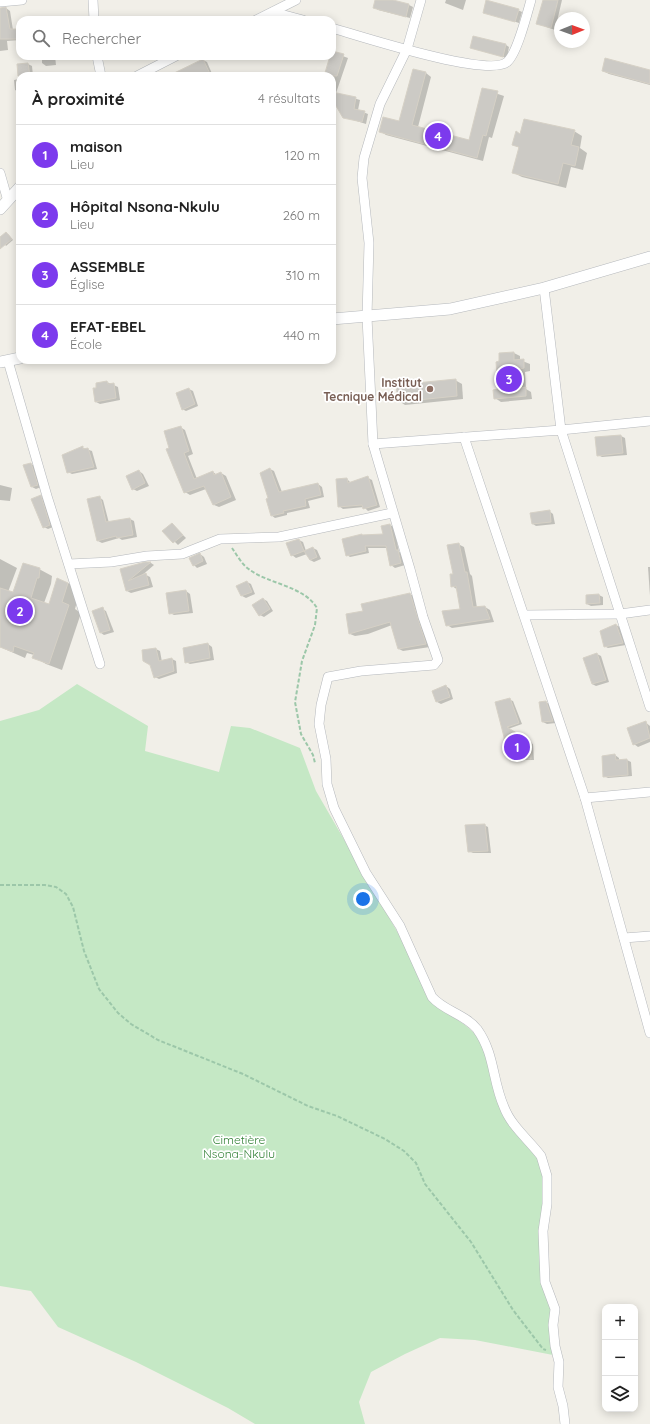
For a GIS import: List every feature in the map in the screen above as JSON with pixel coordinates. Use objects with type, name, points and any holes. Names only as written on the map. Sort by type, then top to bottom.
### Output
[{"type":"street","points":[[0,2],[22,0]]},
{"type":"street","points":[[93,0],[94,16]]},
{"type":"street","points":[[264,16],[296,0]]},
{"type":"street","points":[[421,0],[407,49],[380,104],[364,158],[362,178],[369,243],[367,317],[373,444],[423,617],[438,660],[434,665],[361,671],[328,677],[321,705],[319,724],[326,759],[327,784],[334,808],[366,873],[400,926],[432,997],[436,1002],[469,1022],[480,1035],[491,1056],[500,1098],[505,1109],[538,1153],[544,1164],[548,1190],[544,1218],[543,1248],[545,1256],[546,1285],[555,1309],[553,1325],[560,1374],[558,1387],[564,1406],[565,1424]]},
{"type":"street","points":[[336,29],[407,49],[474,65],[498,67],[506,63],[514,56],[531,0]]},
{"type":"street","points":[[273,12],[288,16]]},
{"type":"street","points":[[98,60],[100,72]]},
{"type":"street","points":[[146,72],[168,60]]},
{"type":"street","points":[[0,173],[8,201]]},
{"type":"street","points":[[0,209],[16,192]]},
{"type":"street","points":[[336,319],[450,309],[544,288],[650,258]]},
{"type":"street","points":[[544,288],[561,430],[650,707]]},
{"type":"street","points":[[16,359],[4,361],[100,664]]},
{"type":"street","points":[[373,444],[561,430],[650,421]]},
{"type":"street","points":[[464,437],[525,615],[585,798],[650,1033]]},
{"type":"street","points":[[69,564],[111,562],[147,556],[182,554],[220,539],[279,537],[392,513]]},
{"type":"street","points":[[525,615],[620,614],[650,610]]},
{"type":"street","points":[[585,798],[650,792]]},
{"type":"street","points":[[624,938],[650,936]]},
{"type":"path","points":[[220,539],[231,546],[248,569],[262,577],[306,596],[317,608],[315,624],[302,661],[295,702],[301,734],[313,754],[317,770]]},
{"type":"path","points":[[0,885],[45,885],[56,887],[66,894],[73,907],[84,951],[99,989],[118,1012],[131,1024],[158,1040],[243,1074],[308,1106],[337,1116],[385,1139],[404,1151],[416,1163],[425,1184],[471,1242],[513,1310],[543,1349],[556,1352]]},
{"type":"green space","name":"Cimetière Nsona-Nkulu","points":[[77,684],[148,726],[145,751],[219,772],[231,726],[250,728],[300,748],[316,791],[402,940],[429,1000],[465,1025],[481,1039],[494,1088],[541,1164],[543,1182],[541,1279],[551,1311],[553,1355],[475,1340],[440,1338],[371,1372],[359,1402],[365,1424],[255,1424],[228,1408],[136,1362],[58,1327],[31,1291],[0,1286],[0,721],[39,710]]},
{"type":"building","points":[[375,0],[393,0],[409,4],[406,17],[373,8]]},
{"type":"building","points":[[486,0],[519,9],[515,22],[483,13]]},
{"type":"building","points":[[543,0],[558,0],[551,28],[536,24]]},
{"type":"building","points":[[6,7],[10,29],[16,29],[16,39],[0,39],[0,8]]},
{"type":"building","points":[[473,36],[506,44],[503,57],[470,48]]},
{"type":"building","points":[[336,52],[344,54],[337,76],[336,72],[325,72],[329,60],[336,60]]},
{"type":"building","points":[[605,58],[650,70],[650,84],[602,71]]},
{"type":"building","points":[[203,60],[209,72],[176,72]]},
{"type":"building","points":[[28,63],[29,72],[18,72],[17,64]]},
{"type":"building","points":[[413,69],[426,72],[412,125],[469,140],[482,88],[498,91],[486,136],[483,135],[477,158],[379,132],[383,117],[399,121]]},
{"type":"building","points":[[336,93],[356,97],[354,109],[365,111],[362,122],[343,118],[336,106]]},
{"type":"building","points":[[524,119],[575,130],[571,145],[579,147],[575,166],[563,163],[558,184],[512,173],[519,147],[512,145],[516,131],[520,134]]},
{"type":"building","points":[[6,232],[12,239],[0,249],[0,237]]},
{"type":"building","points":[[514,352],[514,360],[524,359],[524,368],[520,369],[521,388],[526,387],[526,396],[494,399],[493,390],[498,389],[496,362],[499,361],[499,353]]},
{"type":"building","points":[[456,379],[457,396],[398,402],[396,385]]},
{"type":"building","points":[[107,381],[108,384],[114,383],[116,398],[95,402],[93,388],[96,388],[96,383]]},
{"type":"building","points":[[189,388],[195,404],[182,410],[176,393]]},
{"type":"building","points":[[181,426],[189,451],[184,453],[194,479],[213,471],[214,475],[221,472],[231,497],[213,505],[204,486],[184,493],[166,449],[169,448],[164,431]]},
{"type":"building","points":[[621,435],[623,453],[597,456],[595,437]]},
{"type":"building","points":[[83,446],[83,449],[88,448],[94,467],[67,473],[62,455]]},
{"type":"building","points":[[31,463],[38,485],[31,487],[23,465]]},
{"type":"building","points":[[270,468],[279,492],[318,483],[321,495],[305,499],[306,506],[283,511],[284,513],[271,516],[266,499],[268,498],[260,473]]},
{"type":"building","points":[[139,470],[145,483],[132,490],[126,476]]},
{"type":"building","points":[[368,476],[377,505],[363,509],[362,505],[338,507],[336,479],[347,478],[348,483]]},
{"type":"building","points":[[41,495],[50,525],[43,528],[31,499]]},
{"type":"building","points":[[100,496],[106,522],[130,518],[133,535],[117,538],[116,536],[97,541],[87,499]]},
{"type":"building","points":[[550,510],[551,522],[532,524],[530,513]]},
{"type":"building","points":[[172,523],[183,535],[173,543],[162,531]]},
{"type":"building","points":[[390,524],[396,550],[398,550],[401,563],[390,566],[386,546],[365,546],[366,551],[346,556],[342,539],[362,534],[383,534],[381,526]]},
{"type":"building","points":[[299,539],[304,551],[291,556],[286,543]]},
{"type":"building","points":[[459,543],[465,572],[467,572],[473,607],[485,606],[490,619],[446,626],[442,611],[460,609],[456,586],[451,587],[450,574],[453,574],[447,545]]},
{"type":"building","points":[[313,547],[317,557],[310,560],[304,551]]},
{"type":"building","points":[[200,553],[203,561],[193,566],[189,558]]},
{"type":"building","points":[[145,562],[151,562],[128,581],[146,573],[149,585],[126,591],[120,569]]},
{"type":"building","points":[[23,563],[40,568],[39,578],[37,578],[31,598],[49,604],[57,578],[68,583],[62,602],[69,605],[49,664],[32,658],[34,653],[14,646],[13,652],[0,647],[0,588],[13,592]]},
{"type":"building","points":[[247,581],[252,592],[241,596],[236,586]]},
{"type":"building","points":[[186,590],[189,611],[169,614],[166,593]]},
{"type":"building","points":[[410,593],[426,644],[398,649],[390,622],[349,634],[346,614],[363,611],[361,604]]},
{"type":"building","points":[[599,594],[600,603],[586,604],[586,595]]},
{"type":"building","points":[[263,598],[270,609],[259,616],[252,605]]},
{"type":"building","points":[[103,607],[110,630],[100,633],[92,611]]},
{"type":"building","points":[[616,624],[623,643],[604,647],[600,631]]},
{"type":"building","points":[[208,643],[210,658],[185,663],[183,648]]},
{"type":"building","points":[[156,648],[159,661],[172,658],[174,671],[154,678],[150,665],[143,661],[142,650]]},
{"type":"building","points":[[597,653],[606,680],[592,684],[583,658]]},
{"type":"building","points":[[446,685],[450,697],[436,702],[432,691]]},
{"type":"building","points":[[510,698],[519,723],[507,727],[531,742],[531,759],[516,759],[516,751],[504,752],[504,737],[495,702]]},
{"type":"building","points":[[546,701],[553,721],[542,722],[539,702]]},
{"type":"building","points":[[646,721],[650,738],[633,745],[627,728]]},
{"type":"building","points":[[615,754],[616,760],[627,759],[628,775],[603,777],[602,756]]},
{"type":"building","points":[[485,824],[488,851],[468,852],[465,825]]},
{"type":"place","name":"EFAT-EBEL","points":[[438,136]]},
{"type":"place","name":"ASSEMBLE","points":[[509,379]]},
{"type":"place","name":"Institut Tecnique Médical","points":[[430,389]]},
{"type":"place","name":"Hôpital Nsona-Nkulu","points":[[20,611]]},
{"type":"place","name":"maison","points":[[517,747]]}]
